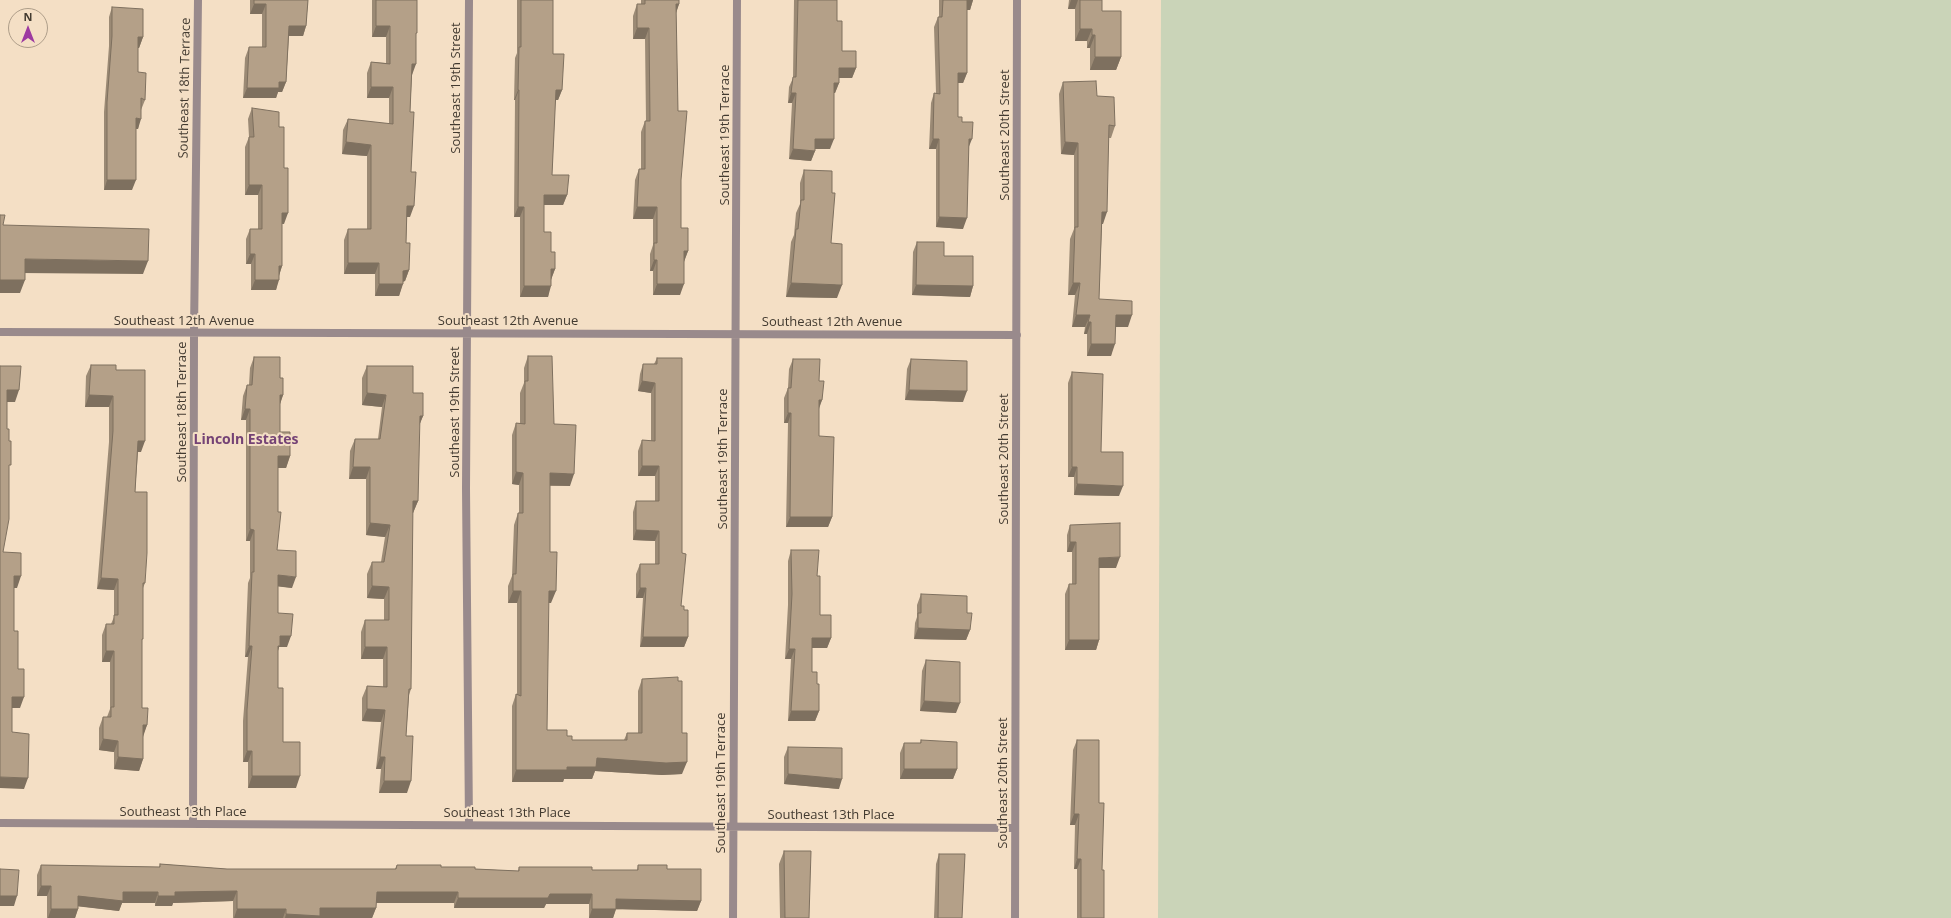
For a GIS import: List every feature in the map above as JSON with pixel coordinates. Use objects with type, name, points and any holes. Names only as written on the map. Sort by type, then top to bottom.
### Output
[{"type":"street","name":"Southeast 18th Terrace","points":[[193,824],[194,333],[198,0]]},
{"type":"street","name":"Southeast 19th Street","points":[[469,0],[466,488],[469,825]]},
{"type":"street","name":"Southeast 19th Terrace","points":[[733,918],[737,0]]},
{"type":"street","name":"Southeast 20th Street","points":[[1015,918],[1017,0]]},
{"type":"street","name":"Southeast 12th Avenue","points":[[0,332],[1017,335]]},
{"type":"street","name":"Southeast 13th Place","points":[[0,823],[1015,828]]},
{"type":"green space","points":[[1161,0],[1951,0],[1951,918],[1158,918]]},
{"type":"building","points":[[254,0],[308,0],[306,26],[289,26],[286,82],[279,82],[279,88],[247,88],[249,47],[266,47],[266,4],[254,4]]},
{"type":"building","points":[[376,0],[417,0],[416,64],[412,64],[410,112],[414,112],[411,172],[416,172],[414,206],[407,206],[406,243],[410,243],[409,270],[403,271],[403,284],[379,284],[379,263],[348,263],[348,229],[371,229],[371,145],[346,142],[348,119],[393,124],[393,87],[371,87],[371,62],[390,64],[390,26],[376,26]]},
{"type":"building","points":[[521,0],[553,0],[553,54],[564,54],[562,90],[556,90],[552,175],[569,175],[567,195],[544,195],[544,232],[551,232],[551,252],[555,252],[555,269],[551,269],[551,286],[524,286],[524,207],[518,207],[518,90],[519,47],[521,47]]},
{"type":"building","points":[[645,0],[679,0],[679,4],[676,4],[678,111],[687,111],[681,180],[681,228],[688,228],[688,251],[684,251],[684,284],[657,284],[657,260],[654,260],[654,243],[657,243],[657,207],[637,207],[639,169],[645,169],[645,121],[650,121],[649,28],[637,28],[637,4],[645,4]]},
{"type":"building","points":[[798,0],[837,0],[837,21],[842,21],[842,51],[856,51],[856,68],[839,68],[839,83],[834,83],[834,139],[815,139],[815,151],[793,149],[796,93],[791,93],[793,77],[796,77]]},
{"type":"building","points":[[943,0],[967,0],[967,73],[958,73],[958,117],[962,117],[962,122],[973,122],[972,139],[969,139],[967,218],[939,217],[939,139],[933,139],[934,93],[940,94],[938,17],[942,17]]},
{"type":"building","points":[[1080,0],[1102,0],[1102,11],[1121,11],[1121,57],[1095,57],[1095,35],[1092,35],[1092,29],[1080,29]]},
{"type":"building","points":[[112,7],[143,9],[143,37],[138,37],[138,72],[146,73],[145,100],[141,98],[141,119],[136,118],[136,180],[107,180],[107,102],[112,36]]},
{"type":"building","points":[[1096,81],[1097,96],[1114,97],[1115,126],[1109,125],[1107,212],[1102,212],[1099,299],[1132,301],[1132,315],[1116,315],[1115,344],[1091,344],[1091,322],[1088,322],[1090,315],[1076,315],[1080,283],[1073,283],[1075,227],[1078,227],[1078,143],[1065,142],[1063,82]]},
{"type":"building","points":[[252,108],[279,112],[279,127],[284,127],[284,168],[288,168],[288,213],[282,213],[282,266],[279,266],[279,280],[255,280],[255,254],[250,254],[250,229],[262,229],[262,185],[249,185],[249,137],[254,137]]},
{"type":"building","points":[[804,170],[832,171],[832,193],[835,193],[831,243],[842,244],[842,285],[791,283],[796,229],[798,229],[801,200],[804,200]]},
{"type":"building","points":[[0,215],[5,215],[3,225],[149,229],[148,261],[25,259],[25,280],[0,280]]},
{"type":"building","points":[[917,242],[944,242],[944,256],[973,256],[973,286],[916,285]]},
{"type":"building","points":[[528,356],[552,356],[554,424],[576,425],[574,474],[550,473],[550,552],[557,552],[556,591],[549,591],[547,730],[567,730],[567,736],[572,736],[572,740],[627,740],[627,733],[642,733],[642,679],[678,677],[678,681],[682,681],[682,733],[687,733],[687,762],[666,763],[597,758],[596,767],[567,767],[567,770],[516,770],[516,694],[521,696],[521,591],[513,591],[513,574],[516,574],[518,513],[523,513],[523,473],[516,472],[516,423],[525,424],[525,381],[528,381]]},
{"type":"building","points":[[254,357],[280,357],[280,378],[283,378],[283,395],[280,395],[280,432],[290,432],[290,456],[278,456],[278,512],[281,512],[277,550],[296,551],[296,577],[278,575],[278,613],[293,614],[291,636],[280,636],[280,646],[278,646],[278,688],[283,688],[283,742],[300,742],[300,776],[252,776],[252,751],[247,751],[247,710],[252,646],[249,646],[252,572],[254,572],[254,530],[250,529],[250,409],[245,409],[247,385],[252,385]]},
{"type":"building","points":[[657,358],[682,358],[682,553],[686,554],[681,606],[684,606],[684,610],[688,610],[688,637],[643,637],[646,588],[640,588],[640,564],[659,564],[659,531],[636,530],[636,501],[659,501],[659,466],[642,466],[642,440],[655,441],[655,383],[642,381],[643,364],[657,364]]},
{"type":"building","points":[[793,359],[820,359],[819,381],[824,381],[822,400],[819,400],[819,436],[834,437],[832,517],[790,517],[791,413],[788,413],[788,388],[791,388]]},
{"type":"building","points":[[911,359],[967,361],[967,391],[909,390]]},
{"type":"building","points":[[91,365],[116,365],[116,370],[145,370],[145,441],[138,441],[135,492],[147,492],[147,553],[145,583],[143,583],[142,708],[148,708],[147,725],[143,725],[143,759],[118,757],[118,741],[103,739],[103,717],[111,717],[111,707],[114,707],[114,651],[106,651],[106,624],[114,624],[114,615],[118,615],[118,579],[101,578],[113,431],[113,396],[89,395]]},
{"type":"building","points":[[0,366],[21,366],[19,390],[7,390],[7,429],[9,429],[9,441],[11,441],[11,465],[9,465],[9,519],[3,552],[21,553],[21,576],[14,576],[14,631],[18,631],[18,669],[24,669],[24,697],[12,697],[12,732],[29,734],[28,778],[0,777]]},
{"type":"building","points":[[367,366],[413,366],[413,393],[423,393],[423,416],[420,416],[418,501],[413,501],[411,689],[409,689],[406,736],[413,736],[411,781],[384,781],[385,757],[380,757],[385,710],[367,709],[367,686],[387,687],[387,647],[365,647],[365,620],[389,620],[389,587],[372,586],[372,562],[384,562],[390,525],[370,523],[370,467],[353,467],[355,439],[380,439],[386,395],[367,393]]},
{"type":"building","points":[[1072,372],[1103,374],[1101,452],[1123,452],[1123,486],[1077,484],[1077,467],[1072,467]]},
{"type":"building","points":[[1120,523],[1120,557],[1099,558],[1099,640],[1069,640],[1069,584],[1076,584],[1076,542],[1070,542],[1070,525]]},
{"type":"building","points":[[791,550],[819,550],[817,576],[820,576],[820,615],[831,615],[831,638],[812,638],[812,672],[817,672],[817,684],[819,684],[819,711],[791,711],[795,649],[789,649],[792,594]]},
{"type":"building","points":[[921,594],[967,596],[967,613],[972,613],[970,630],[918,628],[918,613],[921,613]]},
{"type":"building","points":[[926,660],[960,662],[960,703],[924,701]]},
{"type":"building","points":[[921,740],[957,742],[957,769],[904,769],[904,743],[921,743]]},
{"type":"building","points":[[1077,740],[1099,740],[1099,803],[1104,803],[1102,870],[1104,870],[1104,918],[1081,918],[1081,859],[1077,859],[1079,814],[1074,814]]},
{"type":"building","points":[[788,747],[842,748],[842,779],[788,774]]},
{"type":"building","points":[[784,851],[811,851],[809,918],[785,918]]},
{"type":"building","points":[[939,854],[965,854],[962,918],[938,918]]},
{"type":"building","points":[[160,864],[227,869],[396,869],[397,865],[441,865],[441,867],[475,867],[475,869],[519,871],[519,867],[592,867],[592,870],[638,870],[638,865],[667,865],[667,869],[701,869],[701,901],[616,899],[616,909],[592,909],[592,894],[550,894],[548,898],[458,898],[458,892],[377,892],[376,908],[320,908],[320,916],[286,914],[286,909],[237,909],[237,891],[175,892],[175,896],[158,896],[158,892],[123,892],[123,901],[78,896],[78,909],[51,909],[51,886],[41,886],[41,865],[160,867]]},
{"type":"building","points":[[0,869],[19,870],[17,896],[0,896]]},
{"type":"district","name":"Lincoln Estates","points":[[246,440]]}]
